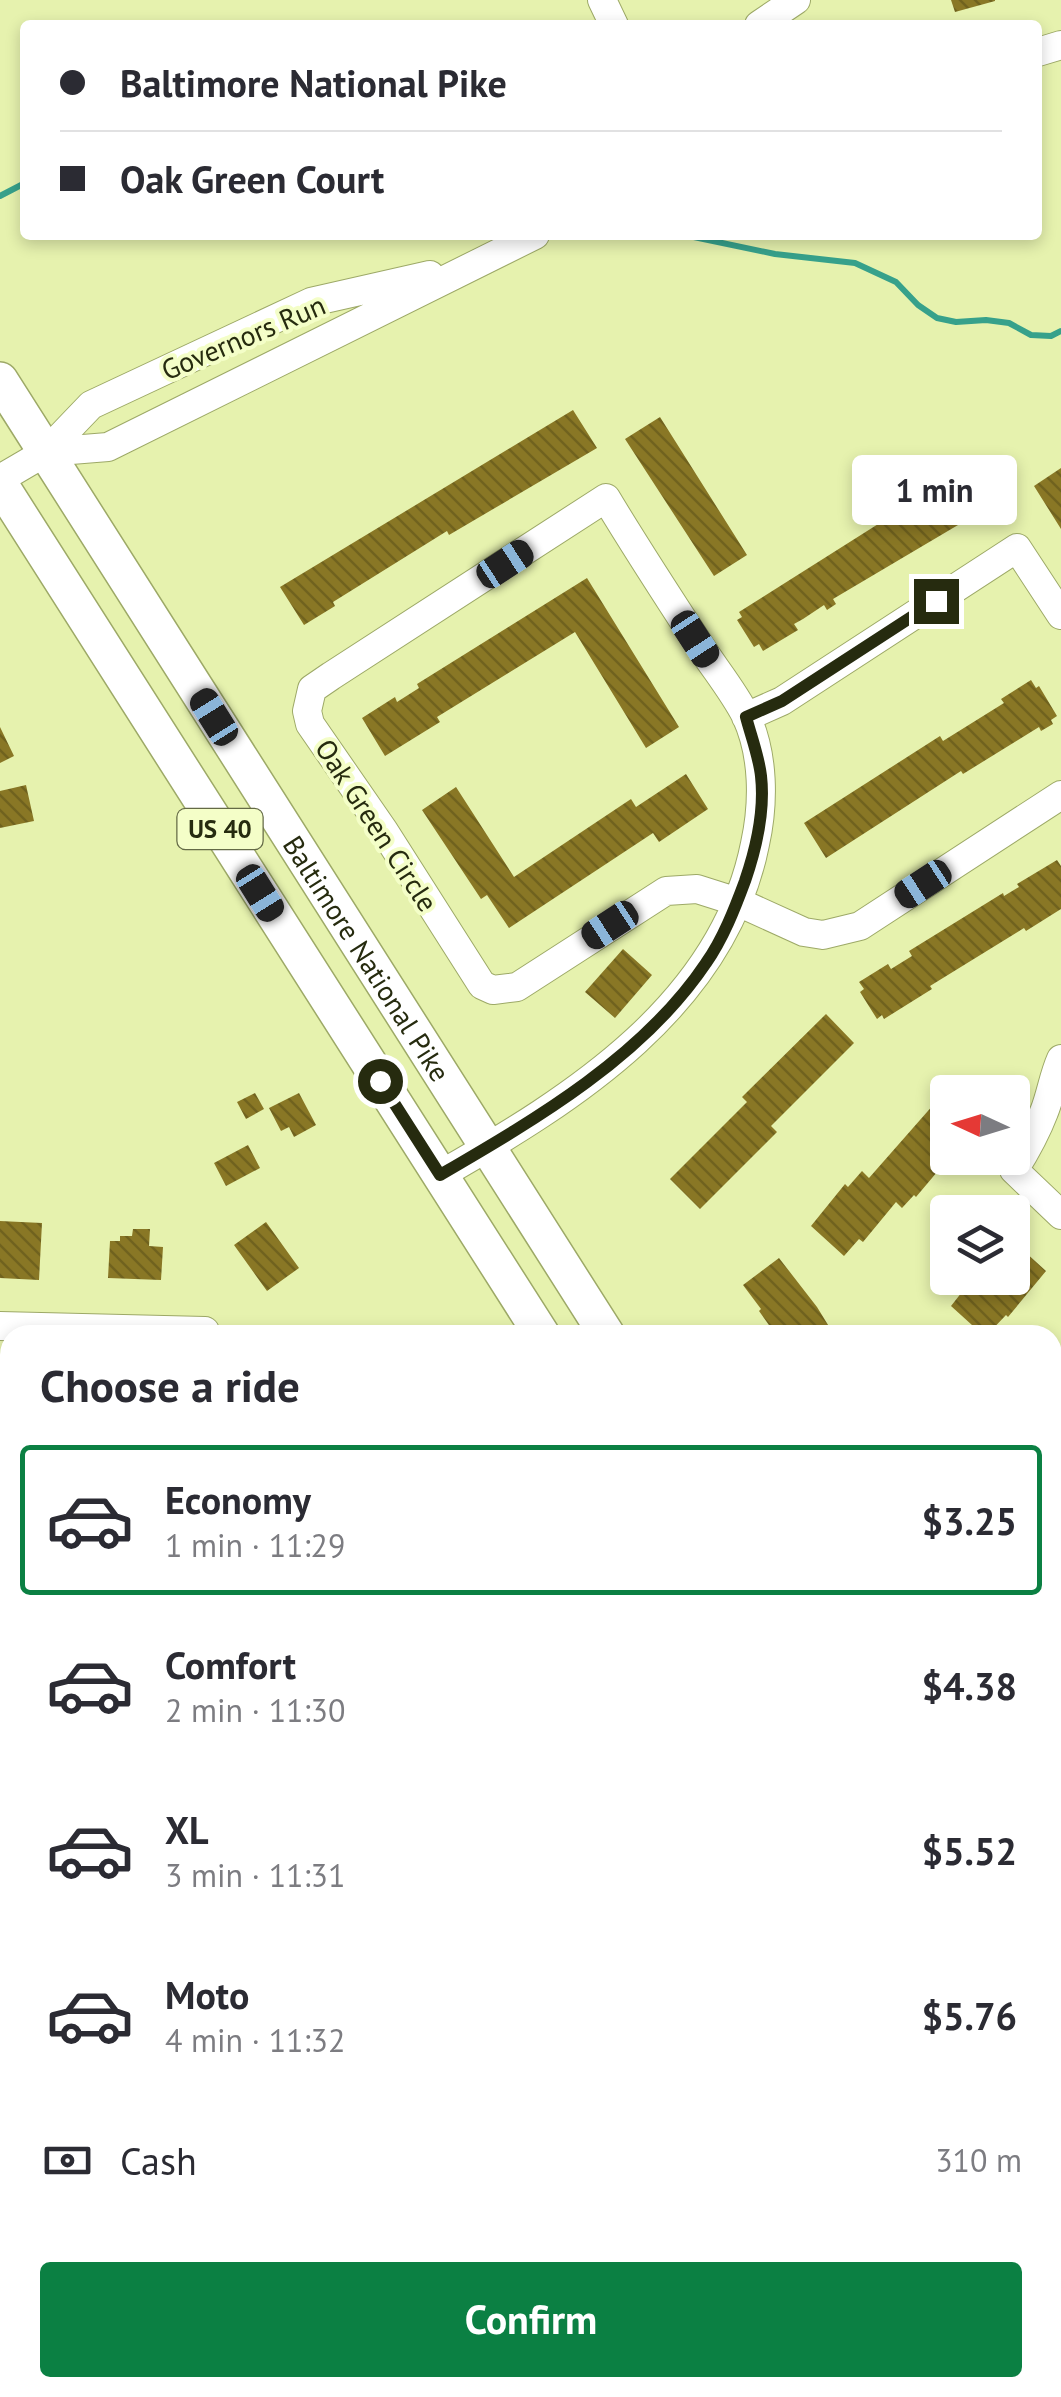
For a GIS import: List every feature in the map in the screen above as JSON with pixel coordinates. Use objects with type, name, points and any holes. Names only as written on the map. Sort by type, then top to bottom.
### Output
[{"type":"main road","name":"Baltimore National Pike","points":[[0,380],[601,1325]]},
{"type":"main road","name":"Baltimore National Pike","points":[[3,493],[536,1325]]},
{"type":"street","points":[[766,20],[796,0]]},
{"type":"street","name":"Governors Run","points":[[46,452],[108,447],[524,240]]},
{"type":"street","name":"Governors Run","points":[[3,493],[91,405],[311,302],[464,268]]},
{"type":"street","name":"Oak Green Circle","points":[[440,1175],[488,1148],[587,1080],[655,1024],[709,959],[738,902],[760,822],[761,777],[746,717],[606,498],[312,689],[306,711],[310,724],[384,831],[472,972],[492,990],[517,987],[666,891],[698,890],[738,902]]},
{"type":"street","points":[[746,717],[782,701],[1017,548],[1061,615]]},
{"type":"street","points":[[738,902],[804,932],[823,935],[860,926],[1055,798]]},
{"type":"street","points":[[1061,1059],[1030,1146],[1014,1170],[1061,1216]]},
{"type":"building","points":[[951,0],[995,0],[995,1],[955,12]]},
{"type":"building","points":[[573,410],[597,448],[449,535],[447,531],[333,602],[335,606],[304,625],[280,587]]},
{"type":"building","points":[[660,417],[747,555],[714,576],[625,439]]},
{"type":"building","points":[[1061,468],[1061,529],[1034,486]]},
{"type":"building","points":[[957,475],[980,512],[833,599],[836,604],[827,610],[824,605],[794,624],[798,630],[763,651],[759,644],[754,647],[737,620],[742,617],[739,612],[913,502],[915,505]]},
{"type":"building","points":[[587,578],[679,727],[646,748],[575,632],[437,717],[440,722],[385,756],[362,718],[395,697],[397,702],[419,688],[417,684]]},
{"type":"building","points":[[1031,680],[1057,716],[1051,720],[1053,724],[1041,731],[1039,727],[963,774],[961,771],[826,858],[804,823],[940,736],[943,741],[1004,703],[1001,699]]},
{"type":"building","points":[[0,727],[14,756],[0,763]]},
{"type":"building","points":[[686,774],[708,809],[659,842],[653,833],[509,928],[487,895],[481,899],[422,810],[456,787],[514,877],[631,799],[636,807]]},
{"type":"building","points":[[26,785],[34,821],[0,828],[0,791]]},
{"type":"building","points":[[1057,860],[1061,866],[1061,909],[930,986],[932,989],[884,1019],[882,1015],[877,1019],[860,992],[864,989],[859,982],[888,964],[891,969],[912,956],[909,951],[1019,887],[1017,884]]},
{"type":"building","points":[[623,949],[652,975],[615,1018],[585,992]]},
{"type":"building","points":[[826,1014],[854,1043],[771,1126],[777,1132],[700,1209],[670,1179],[747,1102],[742,1097]]},
{"type":"building","points":[[255,1093],[264,1109],[246,1119],[237,1102]]},
{"type":"building","points":[[299,1093],[316,1125],[294,1137],[289,1127],[281,1131],[269,1108]]},
{"type":"building","points":[[930,1109],[930,1175],[935,1175],[902,1208],[896,1202],[863,1242],[859,1239],[844,1256],[811,1226],[845,1184],[848,1187],[862,1171],[869,1178]]},
{"type":"building","points":[[248,1145],[260,1168],[226,1186],[214,1163]]},
{"type":"building","points":[[0,1221],[42,1223],[39,1280],[0,1278]]},
{"type":"building","points":[[266,1222],[299,1268],[267,1291],[234,1245]]},
{"type":"building","points":[[133,1229],[150,1229],[149,1246],[163,1247],[161,1280],[108,1278],[110,1241],[132,1236]]},
{"type":"building","points":[[1030,1256],[1046,1271],[1030,1290]]},
{"type":"building","points":[[779,1258],[828,1325],[769,1325],[743,1285]]},
{"type":"building","points":[[960,1295],[1026,1295],[996,1325],[972,1325],[951,1306]]},
{"type":"waterway","points":[[0,196],[20,186]]},
{"type":"waterway","points":[[708,240],[775,254],[855,263],[896,282],[937,318],[1009,323],[1031,335],[1051,336],[1061,331]]},
{"type":"route","points":[[380,1081],[440,1175],[488,1148],[624,1052],[685,992],[709,959],[738,902],[760,822],[761,777],[746,717],[782,701],[936,601]]}]
